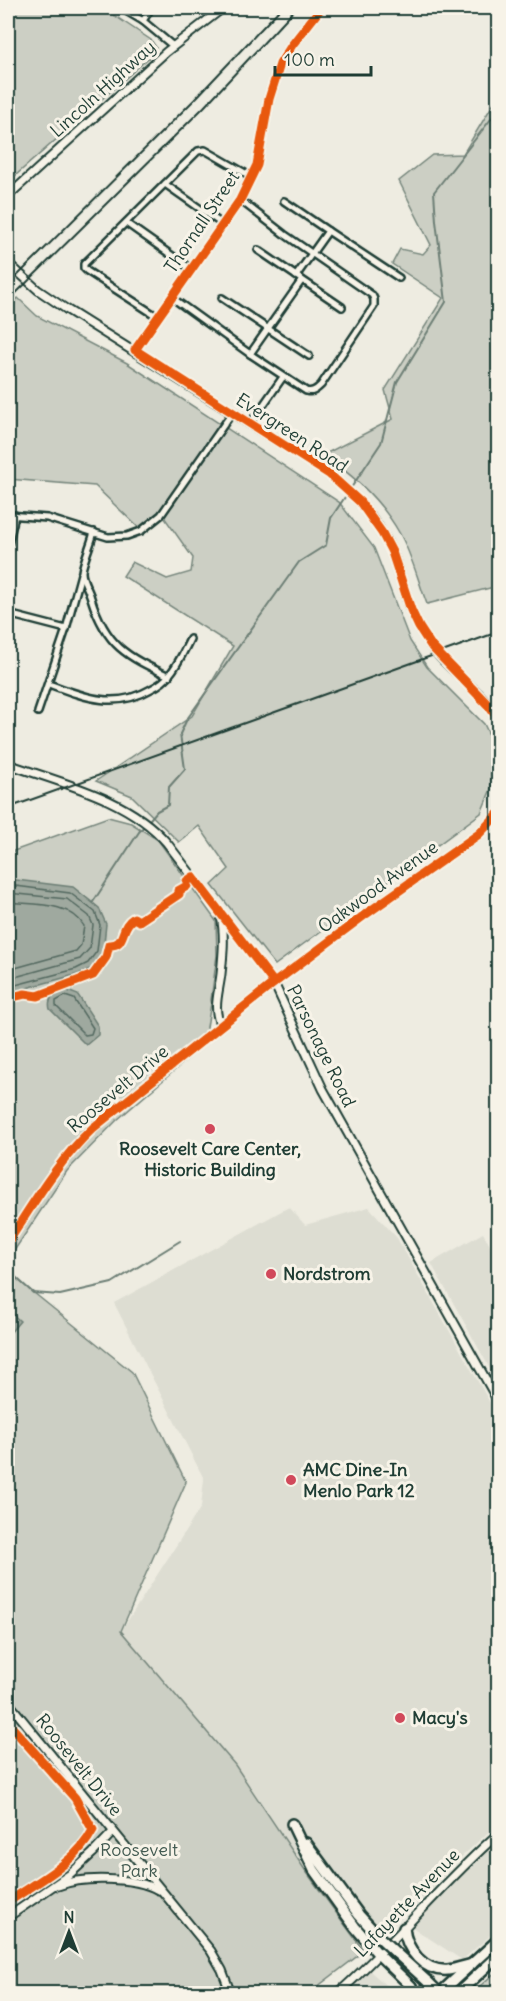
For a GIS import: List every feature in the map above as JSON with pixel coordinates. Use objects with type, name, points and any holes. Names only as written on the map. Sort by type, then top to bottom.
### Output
[{"type":"highway","points":[[415,1994],[411,1986],[379,1955],[355,1927],[314,1870],[292,1824],[359,1915],[440,1994],[498,1941]]},
{"type":"highway","points":[[404,1928],[410,1949],[427,1964],[444,1970],[472,1964]]},
{"type":"highway","points":[[457,1994],[498,1956]]},
{"type":"street","points":[[121,8],[143,21],[173,46]]},
{"type":"street","points":[[143,21],[151,8]]},
{"type":"street","name":"Lincoln Highway","points":[[8,196],[173,46],[223,8]]},
{"type":"street","name":"Thornall Street","points":[[135,351],[240,200],[258,159],[268,99],[278,71],[284,58],[321,8]]},
{"type":"street","points":[[158,316],[84,268],[84,264],[198,151],[205,150],[252,177]]},
{"type":"street","points":[[165,184],[222,224]]},
{"type":"street","points":[[171,297],[306,391],[315,391],[321,385],[375,306],[375,299],[240,200]]},
{"type":"street","points":[[284,201],[399,278]]},
{"type":"street","points":[[126,223],[191,269]]},
{"type":"street","points":[[250,354],[268,329],[328,231]]},
{"type":"street","points":[[258,250],[342,307]]},
{"type":"street","name":"Evergreen Road","points":[[8,263],[52,299],[341,483],[360,502],[382,533],[392,552],[419,627],[436,652],[489,706],[498,719]]},
{"type":"street","points":[[222,298],[309,356]]},
{"type":"street","points":[[250,424],[283,377]]},
{"type":"street","points":[[8,515],[47,518],[108,537],[127,536],[141,531],[155,521],[232,413]]},
{"type":"street","points":[[8,545],[15,515]]},
{"type":"street","points":[[38,712],[49,684],[94,532]]},
{"type":"street","points":[[82,572],[96,616],[107,634],[135,661],[169,676]]},
{"type":"street","points":[[8,614],[66,629]]},
{"type":"street","points":[[49,684],[86,698],[114,700],[138,696],[169,676],[190,639]]},
{"type":"street","name":"Parsonage Road","points":[[8,764],[82,790],[129,811],[147,823],[167,843],[274,983],[323,1089],[498,1401]]},
{"type":"street","name":"Oakwood Avenue","points":[[274,983],[479,834],[498,814]]},
{"type":"street","points":[[221,914],[224,934],[216,1005],[221,1026]]},
{"type":"street","name":"Roosevelt Drive","points":[[8,1242],[59,1166],[80,1141],[274,983]]},
{"type":"street","name":"Roosevelt Drive","points":[[8,1702],[211,1951],[222,1970],[231,1994]]},
{"type":"street","points":[[8,1917],[83,1863],[114,1832]]},
{"type":"street","name":"Lafayette Avenue","points":[[337,1994],[379,1955],[472,1857],[498,1834]]},
{"type":"street","points":[[47,1891],[72,1882],[97,1880],[147,1885],[163,1893]]},
{"type":"shaded area","points":[[289,1207],[305,1225],[369,1207],[397,1238],[498,1417],[498,1823],[453,1865],[419,1902],[364,1951],[305,1870],[235,1765],[121,1631],[201,1507],[204,1479],[114,1303]]},
{"type":"shaded area","points":[[483,1233],[498,1260],[498,1383],[431,1263]]},
{"type":"shaded area","points":[[498,1840],[498,1929],[462,1960],[412,1927],[481,1854]]},
{"type":"shaded area","points":[[369,1970],[394,1993],[340,1994]]},
{"type":"green space","points":[[8,8],[103,8],[151,40],[156,47],[153,54],[8,182]]},
{"type":"green space","points":[[498,96],[498,586],[427,604],[408,551],[393,522],[366,490],[346,471],[323,455],[393,419],[385,390],[443,298],[392,264],[400,249],[423,254],[431,245],[399,181],[432,155],[463,154]]},
{"type":"green space","points":[[18,298],[37,316],[127,363],[339,502],[374,548],[410,641],[427,667],[484,724],[491,739],[491,789],[481,813],[275,965],[212,885],[229,869],[199,826],[179,842],[132,796],[96,781],[192,716],[233,646],[123,576],[132,562],[167,579],[191,572],[193,558],[162,514],[141,530],[95,486],[8,479],[8,309]]},
{"type":"green space","points":[[108,817],[131,823],[158,840],[216,921],[217,955],[211,1000],[214,1015],[211,1003],[204,1045],[117,1120],[67,1171],[8,1260],[8,853]]},
{"type":"green space","name":"Roosevelt Park","points":[[8,1272],[132,1372],[186,1482],[121,1631],[235,1765],[305,1870],[364,1951],[309,1993],[8,1993]]},
{"type":"green space","points":[[498,1970],[498,1993],[472,1993]]},
{"type":"water","points":[[8,879],[73,887],[99,908],[106,924],[103,953],[92,968],[8,993]]},
{"type":"water","points":[[65,990],[78,995],[98,1026],[98,1035],[86,1045],[50,1009],[49,1005],[53,996]]},
{"type":"water","points":[[8,1310],[20,1321],[10,1333],[8,1331]]},
{"type":"waterway","points":[[93,902],[139,832],[157,811],[168,805],[169,787],[185,769],[180,734],[187,719],[299,562],[326,545],[331,518],[381,443],[397,382],[446,302],[434,192],[498,110]]},
{"type":"waterway","points":[[8,1270],[33,1293],[60,1295],[112,1283],[180,1241]]},
{"type":"railway","points":[[8,285],[195,99],[281,8]]},
{"type":"railway","points":[[8,301],[204,107],[296,8]]},
{"type":"railway","points":[[8,808],[498,632]]},
{"type":"cycle path","points":[[321,8],[280,64],[269,99],[257,165],[240,200],[135,350],[329,474],[360,502],[382,533],[392,552],[419,627],[432,647],[489,706],[498,719]]},
{"type":"cycle path","points":[[8,1242],[58,1168],[93,1128],[274,983],[479,834],[498,814]]},
{"type":"cycle path","points":[[8,998],[25,994],[38,996],[93,975],[106,957],[109,945],[121,939],[129,922],[134,918],[139,921],[179,894],[178,891],[187,886],[187,881],[193,877],[274,983]]},
{"type":"cycle path","points":[[8,1723],[75,1798],[93,1830],[76,1853],[66,1862],[8,1902]]},
{"type":"place","name":"Roosevelt Care Center, Historic Building","points":[[210,1129]]},
{"type":"place","name":"Nordstrom","points":[[271,1274]]},
{"type":"place","name":"AMC Dine-In Menlo Park 12","points":[[291,1480]]},
{"type":"place","name":"Macy's","points":[[400,1718]]}]
